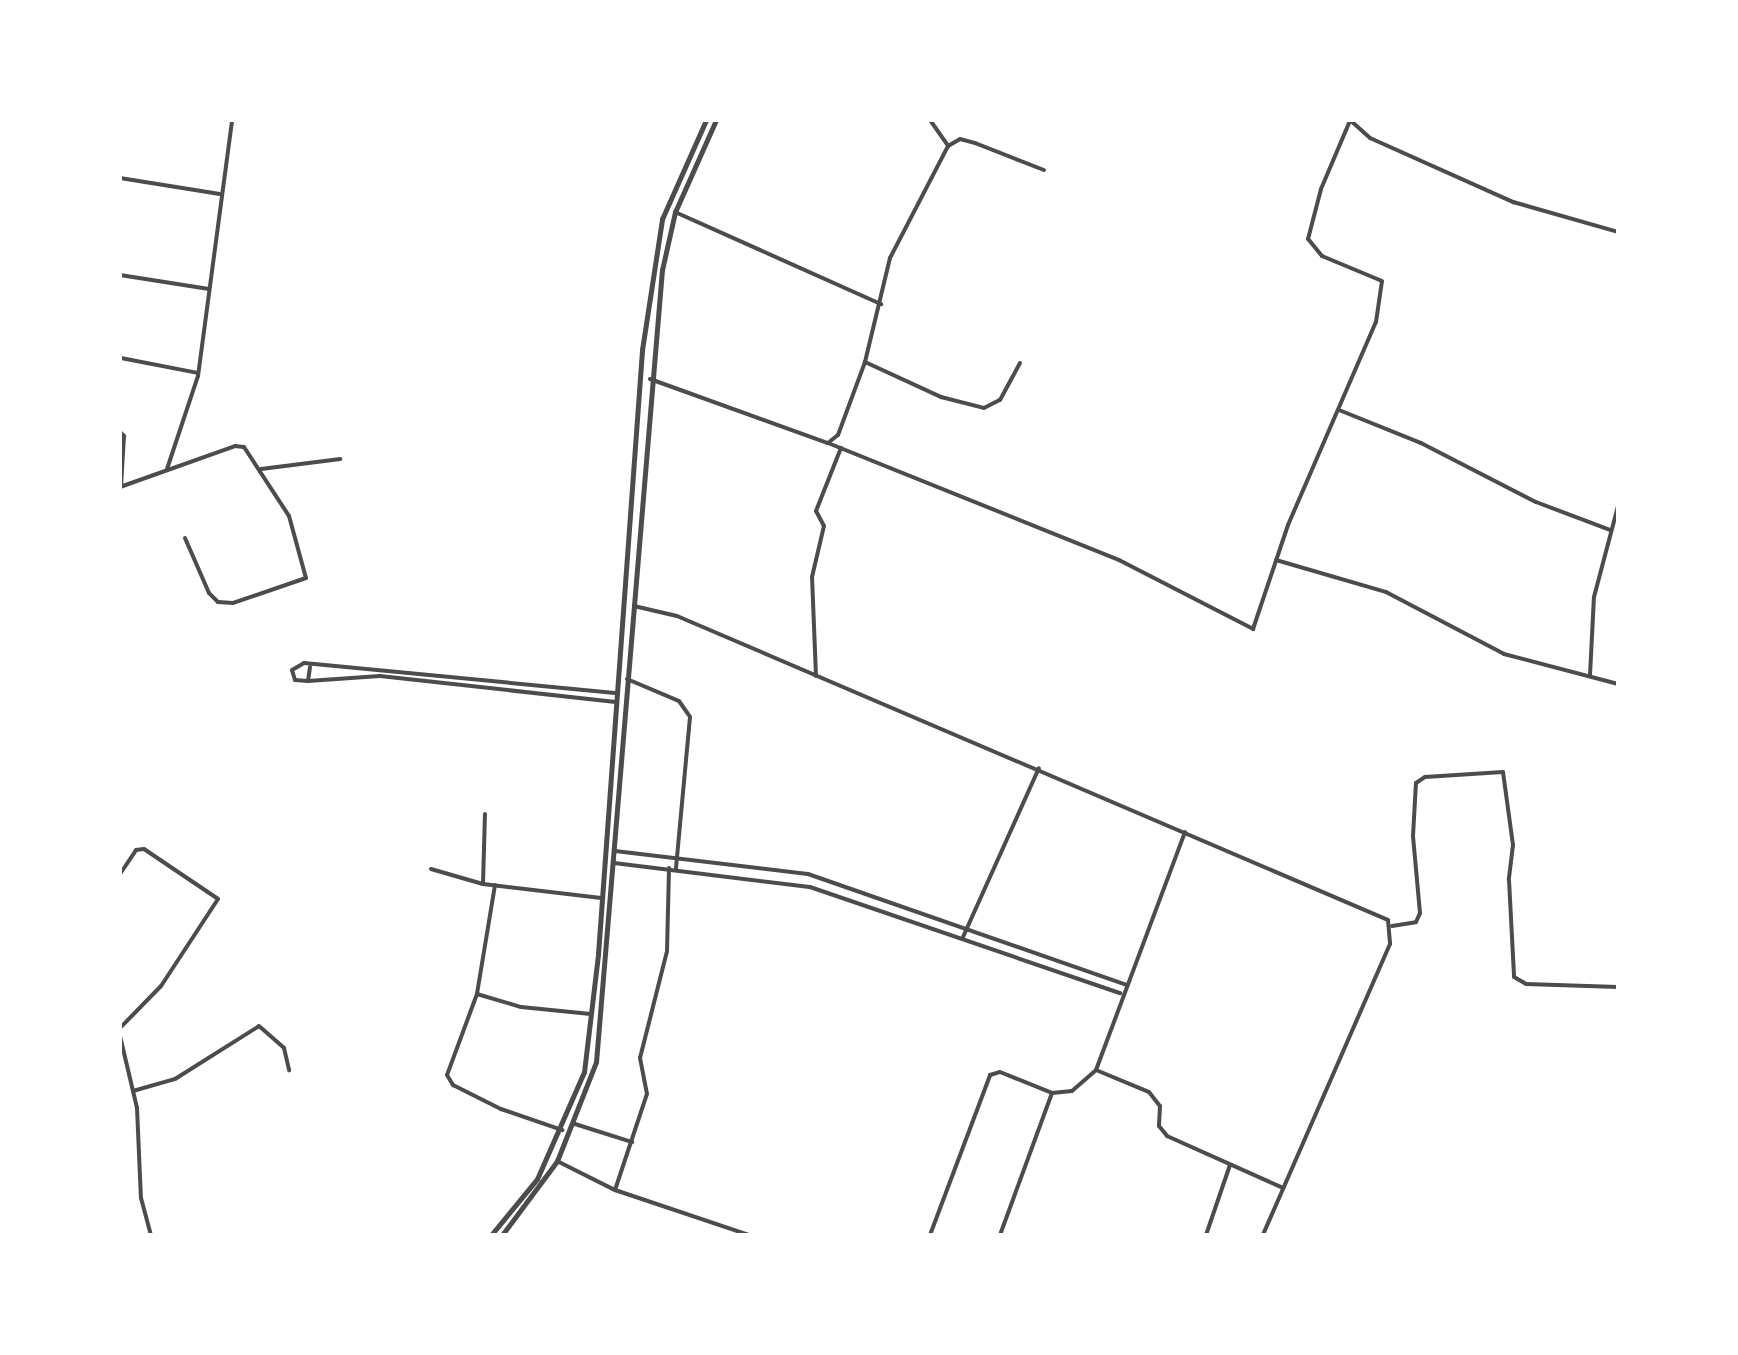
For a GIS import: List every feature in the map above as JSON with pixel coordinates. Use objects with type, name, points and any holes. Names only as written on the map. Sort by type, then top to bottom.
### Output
[{"type":"street","points":[[167,469],[198,373],[232,120]]},
{"type":"street","points":[[491,1235],[537,1179],[562,1130],[584,1072],[614,753],[641,365],[656,248],[665,211],[706,120]]},
{"type":"street","points":[[502,1235],[557,1161],[575,1124],[596,1062],[624,754],[650,379],[675,212],[716,120]]},
{"type":"street","points":[[930,120],[948,146]]},
{"type":"street","points":[[650,379],[841,448],[1119,560],[1253,629],[1276,560],[1376,322],[1382,281],[1322,256],[1308,239],[1321,189],[1350,122],[1397,152],[1513,202],[1618,232]]},
{"type":"street","points":[[828,443],[838,435],[865,362],[890,258],[948,146],[960,139],[1044,170]]},
{"type":"street","points":[[120,178],[220,194]]},
{"type":"street","points":[[675,212],[881,304]]},
{"type":"street","points":[[120,275],[209,289]]},
{"type":"street","points":[[121,358],[198,373]]},
{"type":"street","points":[[865,362],[941,397],[984,408],[1000,400],[1020,363]]},
{"type":"street","points":[[1339,410],[1421,443],[1536,502],[1610,530]]},
{"type":"street","points":[[120,432],[124,436],[121,487],[235,446],[244,447],[289,516],[307,573],[304,581],[233,603],[218,602],[209,593],[185,538]]},
{"type":"street","points":[[816,676],[812,577],[824,526],[816,511],[841,448]]},
{"type":"street","points":[[261,469],[340,459]]},
{"type":"street","points":[[1590,675],[1594,597],[1618,506]]},
{"type":"street","points":[[1276,560],[1386,592],[1504,654],[1618,684]]},
{"type":"street","points":[[633,606],[677,616],[876,705],[1039,768],[1372,909],[1392,926],[1416,922],[1420,913],[1413,836],[1416,783],[1425,777],[1503,772],[1513,845],[1509,880],[1514,977],[1526,984],[1618,987]]},
{"type":"street","points":[[409,677],[298,682],[292,670],[300,663],[310,667],[409,677],[617,703]]},
{"type":"street","points":[[308,681],[310,667]]},
{"type":"street","points":[[627,679],[679,701],[690,717],[676,868]]},
{"type":"street","points":[[494,687],[618,693]]},
{"type":"street","points":[[614,753],[624,754]]},
{"type":"street","points":[[963,937],[1039,768]]},
{"type":"street","points":[[483,884],[485,814]]},
{"type":"street","points":[[930,1235],[990,1075],[1000,1072],[1052,1093],[1072,1091],[1096,1070],[1121,994],[1185,832]]},
{"type":"street","points":[[120,874],[136,850],[144,849],[218,899],[161,986],[120,1028]]},
{"type":"street","points":[[615,851],[821,878],[1127,985]]},
{"type":"street","points":[[614,863],[676,868],[817,889],[1121,994]]},
{"type":"street","points":[[615,1190],[647,1094],[641,1077],[643,1041],[667,951],[669,868]]},
{"type":"street","points":[[431,869],[483,884],[601,898]]},
{"type":"street","points":[[817,889],[821,878]]},
{"type":"street","points":[[495,885],[477,994],[447,1075],[449,1082],[501,1109],[562,1130]]},
{"type":"street","points":[[1263,1235],[1378,971],[1392,926]]},
{"type":"street","points":[[477,994],[521,1007],[591,1014]]},
{"type":"street","points":[[133,1091],[175,1079],[259,1026],[284,1048],[289,1070]]},
{"type":"street","points":[[120,1036],[133,1091],[141,1198],[151,1235]]},
{"type":"street","points":[[1096,1070],[1149,1092],[1160,1106],[1159,1126],[1167,1136],[1283,1188]]},
{"type":"street","points":[[1000,1235],[1052,1093]]},
{"type":"street","points":[[575,1124],[632,1142]]},
{"type":"street","points":[[557,1161],[615,1190],[749,1235]]},
{"type":"street","points":[[1206,1235],[1230,1165]]}]
